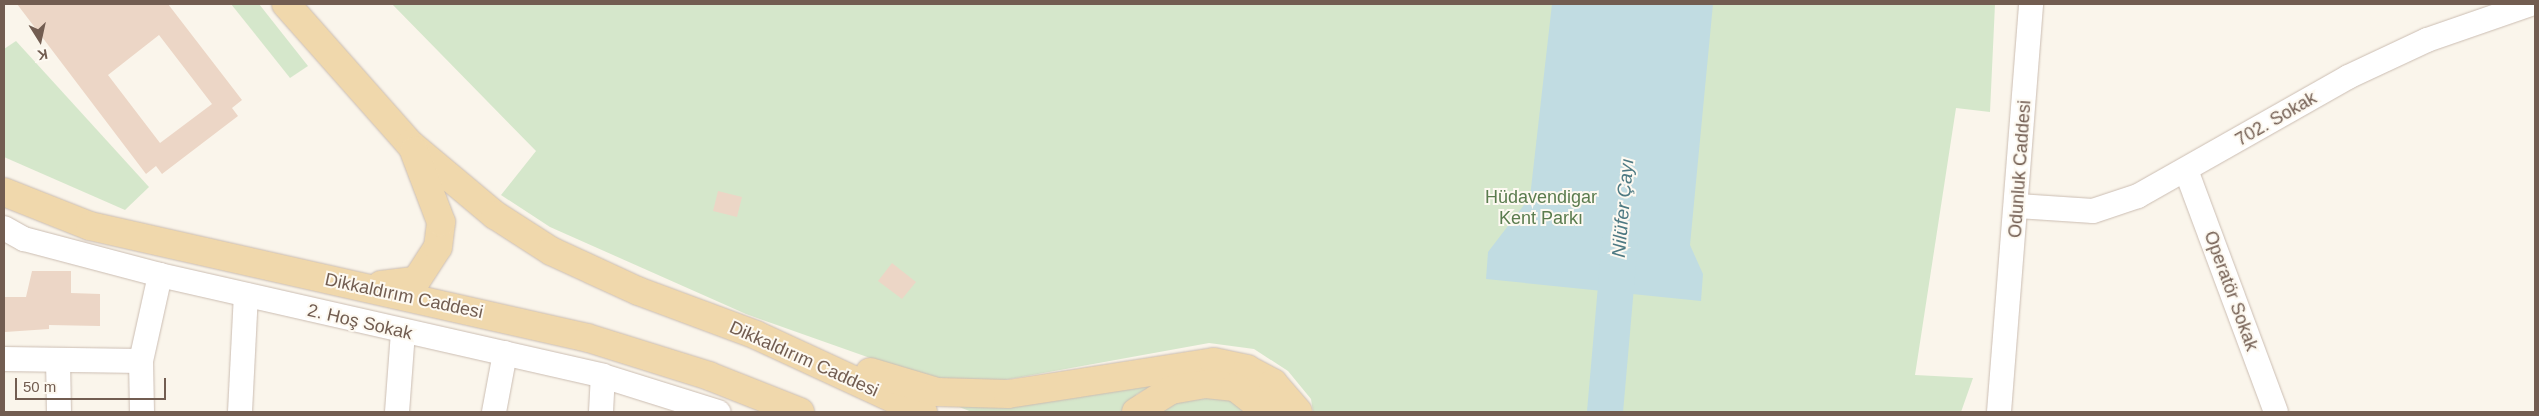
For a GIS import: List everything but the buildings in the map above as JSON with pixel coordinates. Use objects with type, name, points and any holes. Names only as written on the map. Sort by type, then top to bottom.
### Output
[{"type":"main road","name":"Dikkaldırım Caddesi","points":[[286,4],[410,144],[495,215],[550,251],[638,291],[756,335],[923,412]]},
{"type":"main road","points":[[342,284],[400,285],[416,281],[438,246],[442,222],[410,144]]},
{"type":"main road","name":"Dikkaldırım Caddesi","points":[[4,192],[90,226],[588,338],[709,376],[795,411]]},
{"type":"main road","points":[[756,335],[937,392],[1008,394],[1214,362],[1247,369],[1273,382],[1298,412]]},
{"type":"main road","points":[[1136,412],[1172,390],[1206,384],[1235,387],[1267,412]]},
{"type":"street","name":"Odunluk Caddesi","points":[[1987,411],[2004,334],[2018,206],[2032,4]]},
{"type":"street","name":"702. Sokak","points":[[2018,206],[2094,211],[2138,196],[2357,73],[2427,40],[2531,4]]},
{"type":"street","name":"Operatör Sokak","points":[[2186,170],[2276,412]]},
{"type":"street","name":"2. Hoş Sokak","points":[[4,228],[24,239],[160,275],[403,332],[603,376],[714,411]]},
{"type":"street","points":[[142,412],[141,362],[160,275]]},
{"type":"street","points":[[240,412],[246,295]]},
{"type":"street","points":[[397,412],[403,332]]},
{"type":"street","points":[[494,412],[505,353]]},
{"type":"street","points":[[4,359],[141,362]]},
{"type":"street","points":[[58,360],[59,412]]},
{"type":"street","points":[[601,412],[603,376]]},
{"type":"green space","points":[[231,4],[259,4],[308,66],[290,78]]},
{"type":"green space","name":"Hüdavendigar Kent Parkı","points":[[392,4],[1995,4],[1990,112],[1956,108],[1915,375],[1973,378],[1961,412],[1313,412],[1311,399],[1288,371],[1254,349],[1209,343],[988,383],[938,382],[746,314],[550,227],[501,195],[536,151]]},
{"type":"green space","points":[[16,41],[149,187],[125,210],[4,157],[4,49]]},
{"type":"green space","points":[[1160,382],[1137,394],[1121,412],[972,412],[949,403]]},
{"type":"green space","points":[[1222,396],[1244,404],[1251,412],[1156,412],[1170,403]]},
{"type":"water","points":[[1552,4],[1713,4],[1690,245],[1703,274],[1701,301],[1486,279],[1488,252],[1530,197]]},
{"type":"waterway","name":"Nilüfer Çayı","points":[[1605,412],[1620,242]]}]
